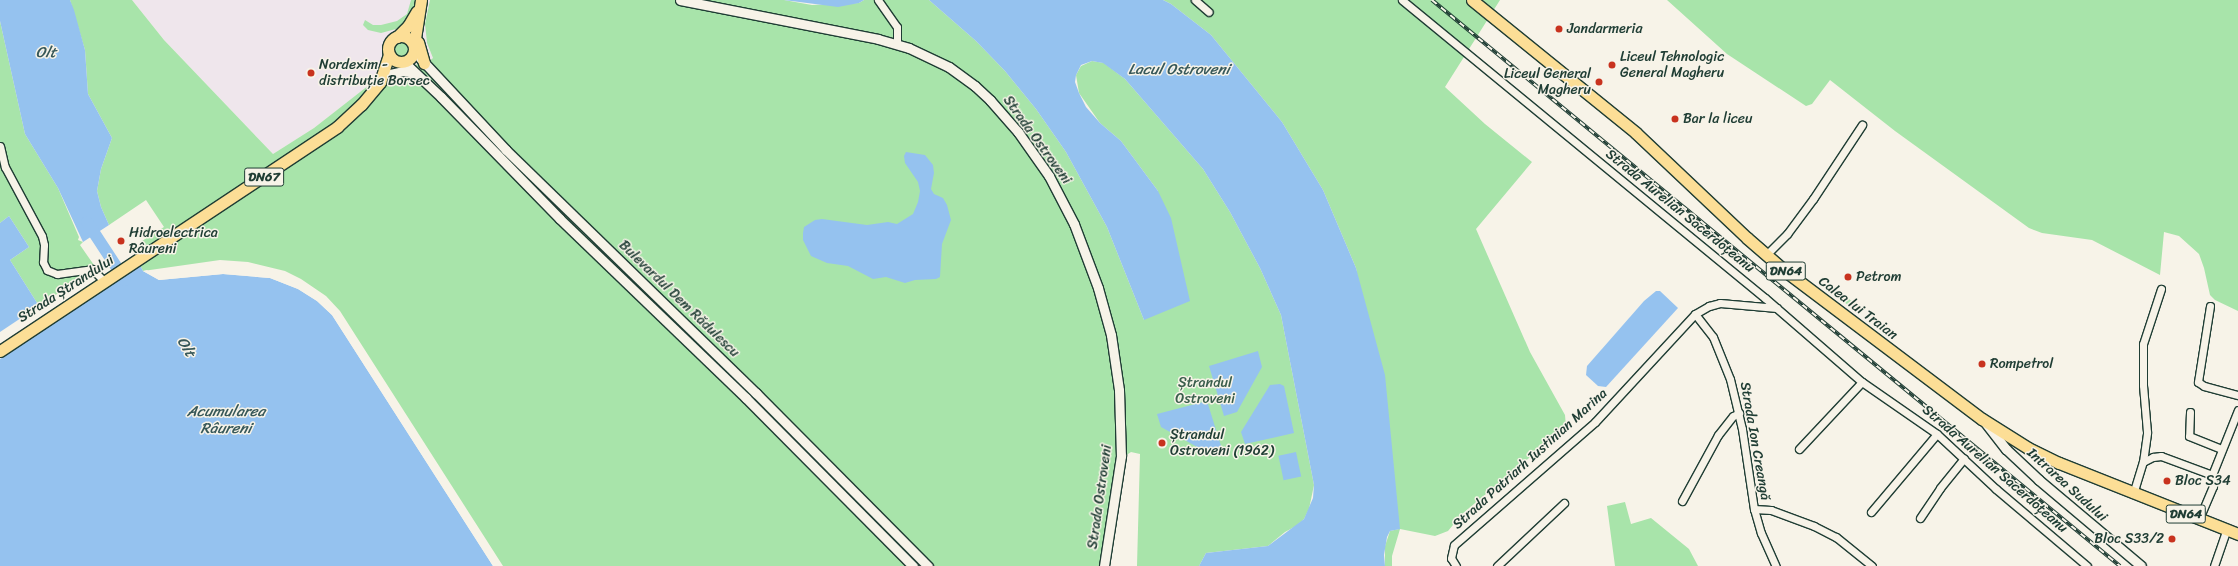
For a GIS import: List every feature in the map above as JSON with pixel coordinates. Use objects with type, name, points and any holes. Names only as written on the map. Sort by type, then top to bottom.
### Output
[{"type":"main road","name":"Strada Ostroveni","points":[[680,0],[897,44],[949,67],[990,100],[1049,176],[1074,224],[1085,250],[1098,288],[1111,335],[1121,411],[1121,456],[1104,566]]},
{"type":"main road","name":"Calea lui Traian","points":[[1472,0],[1636,132],[1766,255],[1982,418],[2040,454],[2133,494],[2238,534]]},
{"type":"main road","name":"Strada Ștrandului","points":[[0,351],[324,137],[350,116],[380,82],[404,62],[412,58],[421,3]]},
{"type":"main road","name":"Strada Ștrandului","points":[[380,82],[389,55],[390,42],[408,26],[421,3]]},
{"type":"main road","points":[[416,28],[420,51],[424,63]]},
{"type":"main road","points":[[397,37],[405,36],[414,47]]},
{"type":"main road","name":"Bulevardul Dem Rădulescu","points":[[414,47],[424,63],[506,150],[761,398],[928,566]]},
{"type":"main road","points":[[389,55],[395,61],[404,62]]},
{"type":"main road","name":"Bulevardul Dem Rădulescu","points":[[404,62],[560,218],[746,398],[913,566]]},
{"type":"main road","points":[[390,74],[403,71],[417,74]]},
{"type":"main road","name":"Intrarea Sudului","points":[[1982,418],[1998,441],[2039,480],[2141,566]]},
{"type":"street","points":[[878,0],[897,27],[897,44]]},
{"type":"street","points":[[1195,0],[1209,12]]},
{"type":"street","name":"Strada Aurelian Sacerdoțeanu","points":[[1402,0],[1777,308],[1862,382],[1938,434],[1996,489],[2087,566]]},
{"type":"street","points":[[1766,255],[1786,234],[1813,199],[1862,125]]},
{"type":"street","points":[[0,146],[5,167],[42,236],[44,245],[43,262],[47,270],[57,274],[89,268],[95,271],[105,282]]},
{"type":"street","points":[[2133,494],[2143,462],[2147,418],[2143,385],[2143,344],[2161,289]]},
{"type":"street","name":"Strada Patriarh Iustinian Marina","points":[[1456,566],[1451,558],[1454,545],[1595,422],[1695,314],[1709,306],[1720,303],[1777,308]]},
{"type":"street","points":[[2210,306],[2198,382],[2204,386],[2238,394]]},
{"type":"street","name":"Strada Ion Creangă","points":[[1695,314],[1713,338],[1726,366],[1739,413],[1754,509],[1761,533],[1776,566]]},
{"type":"street","points":[[1799,449],[1862,382]]},
{"type":"street","points":[[2200,519],[2213,486],[2212,475],[2238,410]]},
{"type":"street","points":[[2190,412],[2189,436],[2222,449]]},
{"type":"street","points":[[1682,501],[1718,435],[1733,416],[1739,413]]},
{"type":"street","points":[[1871,512],[1938,434]]},
{"type":"street","points":[[2143,462],[2153,457],[2161,456],[2212,475]]},
{"type":"street","points":[[1920,518],[1940,488],[1964,458]]},
{"type":"street","points":[[1497,566],[1564,503]]},
{"type":"street","name":"Strada Ion Creangă","points":[[1754,509],[1771,510],[1814,526],[1848,546],[1872,566]]},
{"type":"street","points":[[2214,566],[2227,529]]},
{"type":"shaded area","points":[[132,0],[430,0],[425,24],[427,43],[433,58],[407,80],[378,78],[314,128],[273,154],[164,40]]},
{"type":"green space","name":"Ștrandul Ostroveni","points":[[70,0],[132,0],[164,40],[273,154],[314,128],[378,78],[407,80],[419,71],[415,66],[418,63],[422,67],[433,58],[427,43],[425,24],[430,0],[784,0],[812,5],[859,3],[864,0],[929,0],[976,41],[1005,71],[1036,109],[1066,152],[1107,227],[1144,320],[1158,191],[1121,141],[1100,123],[1079,93],[1076,75],[1081,66],[1092,61],[1104,63],[1125,79],[1203,169],[1230,212],[1260,268],[1281,315],[1314,485],[1309,509],[1304,519],[1268,546],[1206,553],[1199,566],[1137,566],[1140,454],[1131,452],[1125,456],[1109,566],[503,566],[340,311],[326,296],[301,279],[285,271],[248,262],[220,260],[143,271],[140,265],[151,257],[142,241],[164,227],[146,200],[109,225],[101,207],[97,191],[101,169],[112,138],[88,94],[85,50]]},
{"type":"green space","points":[[411,0],[417,0],[414,10],[404,25],[381,33],[368,30],[363,25],[365,20],[373,25],[381,25],[397,21],[407,14]]},
{"type":"green space","points":[[1163,0],[1500,0],[1445,87],[1485,124],[1532,162],[1476,229],[1530,352],[1565,415],[1566,427],[1462,514],[1448,531],[1435,536],[1400,529],[1392,556],[1392,566],[1385,566],[1385,546],[1390,531],[1399,529],[1356,268],[1323,190],[1282,122],[1211,35],[1171,4]]},
{"type":"green space","points":[[1667,0],[2238,0],[2238,311],[2215,300],[2210,295],[2204,268],[2199,254],[2179,236],[2164,232],[2160,275],[2092,240],[2042,233],[2029,228],[1895,131],[1830,80],[1812,104],[1806,106],[1727,54]]},
{"type":"green space","points":[[0,21],[25,134],[58,188],[79,237],[78,240],[83,242],[80,245],[96,268],[39,306],[10,260],[29,247],[9,216],[0,223]]},
{"type":"green space","points":[[401,41],[407,43],[409,49],[407,55],[401,57],[395,55],[393,49],[395,43]]},
{"type":"green space","points":[[1832,293],[1844,295],[1859,307],[1860,314]]},
{"type":"green space","points":[[1625,502],[1631,524],[1651,518],[1689,549],[1698,566],[1615,566],[1607,506]]},
{"type":"water","name":"Olt","points":[[0,0],[70,0],[74,10],[85,50],[88,94],[112,138],[101,169],[97,191],[101,207],[109,225],[83,242],[58,188],[25,134],[0,21]]},
{"type":"water","points":[[784,0],[864,0],[859,3],[838,7]]},
{"type":"water","name":"Lacul Ostroveni","points":[[929,0],[1163,0],[1171,4],[1211,35],[1282,122],[1323,190],[1356,268],[1385,375],[1400,529],[1390,531],[1387,537],[1384,555],[1385,566],[1199,566],[1206,553],[1268,546],[1304,519],[1313,498],[1314,485],[1281,315],[1260,268],[1230,212],[1203,169],[1125,79],[1103,63],[1092,61],[1081,65],[1076,75],[1075,82],[1086,107],[1100,123],[1121,141],[1158,191],[1171,218],[1190,301],[1144,320],[1107,227],[1066,152],[1036,109],[1005,71],[976,41]]},
{"type":"water","points":[[906,152],[925,155],[933,165],[934,173],[931,189],[934,194],[943,198],[947,205],[951,220],[942,244],[940,277],[936,279],[915,280],[905,283],[886,277],[873,279],[848,266],[827,263],[811,256],[803,240],[803,233],[804,227],[815,220],[822,219],[867,225],[888,222],[897,224],[913,214],[918,202],[920,191],[918,182],[905,163],[904,156]]},
{"type":"water","points":[[9,216],[29,247],[10,260],[39,306],[0,332],[0,223]]},
{"type":"water","name":"Acumularea Râureni","points":[[140,265],[143,271],[159,280],[223,274],[270,278],[298,289],[317,301],[332,315],[493,566],[0,566],[0,359]]},
{"type":"water","points":[[1656,291],[1660,291],[1678,308],[1606,387],[1598,386],[1586,375],[1587,366],[1644,301]]},
{"type":"water","points":[[1258,351],[1262,367],[1237,412],[1224,416],[1209,366]]},
{"type":"water","points":[[1280,384],[1284,386],[1294,433],[1245,444],[1241,432],[1270,385]]},
{"type":"water","points":[[1207,401],[1222,449],[1208,453],[1161,427],[1157,414]]},
{"type":"water","points":[[1296,452],[1301,476],[1284,480],[1278,456]]},
{"type":"pier","points":[[147,270],[160,278],[223,272],[270,276],[299,287],[318,300],[334,314],[495,566],[493,566],[332,315],[317,301],[298,289],[270,278],[223,274],[159,280],[143,271]]},
{"type":"waterway","name":"Olt","points":[[87,222],[125,280]]},
{"type":"railway","points":[[1432,0],[2120,566]]},
{"type":"place","name":"Jandarmeria","points":[[1559,29]]},
{"type":"place","name":"Liceul Tehnologic General Magheru","points":[[1612,65]]},
{"type":"place","name":"Nordexim - distribuție Borsec","points":[[311,73]]},
{"type":"place","name":"Liceul General Magheru","points":[[1599,82]]},
{"type":"place","name":"Bar la liceu","points":[[1675,119]]},
{"type":"place","name":"Hidroelectrica Râureni","points":[[121,241]]},
{"type":"place","name":"Petrom","points":[[1848,277]]},
{"type":"place","name":"Rompetrol","points":[[1982,364]]},
{"type":"place","name":"Ștrandul Ostroveni (1962)","points":[[1162,443]]},
{"type":"place","name":"Bloc S34","points":[[2167,481]]},
{"type":"place","name":"Bloc S33/2","points":[[2172,539]]}]
